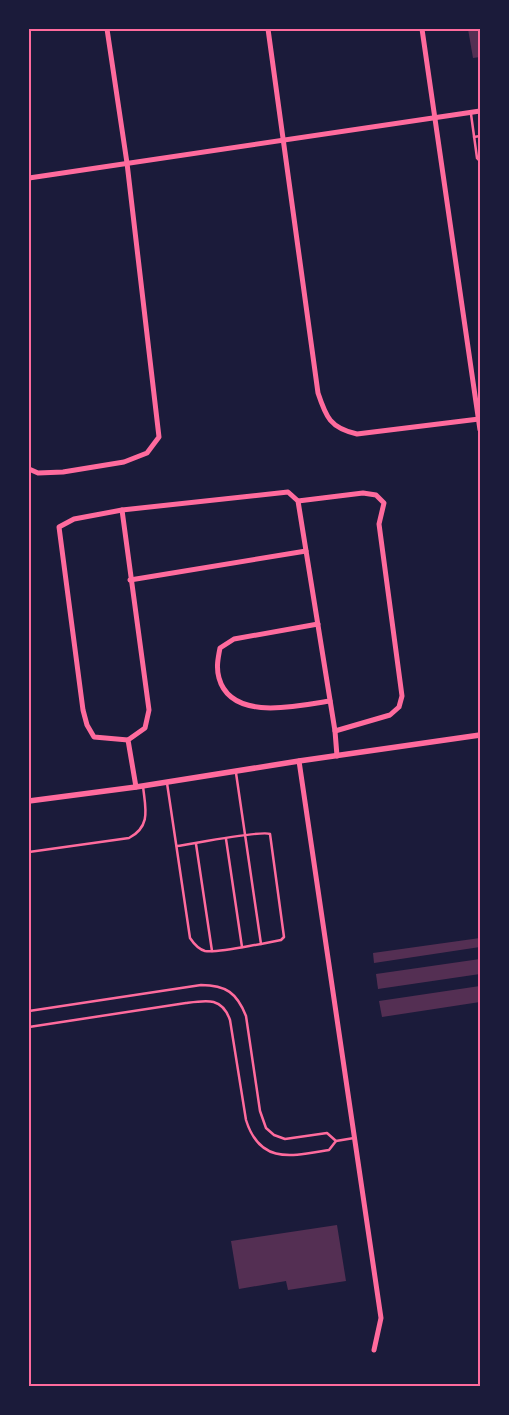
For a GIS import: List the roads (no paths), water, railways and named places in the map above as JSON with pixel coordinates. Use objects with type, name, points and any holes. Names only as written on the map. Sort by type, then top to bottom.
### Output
[{"type":"street","points":[[29,469],[38,473],[63,472],[124,462],[147,453],[159,437],[127,163],[107,29]]},
{"type":"street","points":[[268,29],[318,393],[326,417],[342,431],[357,434],[478,419]]},
{"type":"street","points":[[422,29],[480,430]]},
{"type":"street","points":[[29,178],[480,111]]},
{"type":"street","points":[[122,510],[149,710],[145,728],[128,740],[94,737],[87,725],[83,710],[59,527],[74,519],[122,510],[288,492],[298,501],[335,730],[337,756]]},
{"type":"street","points":[[298,501],[363,493],[376,495],[384,503],[379,524],[402,696],[399,707],[390,715],[335,730]]},
{"type":"street","points":[[130,580],[306,551]]},
{"type":"street","points":[[318,624],[234,638],[220,648],[217,666],[219,679],[226,692],[236,700],[251,706],[280,708],[330,701]]},
{"type":"street","points":[[29,801],[143,786],[480,735]]},
{"type":"street","points":[[128,740],[136,787]]},
{"type":"street","points":[[299,761],[381,1318],[374,1350]]},
{"type":"lane","points":[[471,112],[477,158],[480,161]]},
{"type":"lane","points":[[474,137],[480,136]]},
{"type":"lane","points":[[235,771],[261,944]]},
{"type":"lane","points":[[167,782],[190,938],[197,947],[206,951],[212,951],[261,944],[281,940],[284,937],[270,834],[265,832],[177,846]]},
{"type":"lane","points":[[29,852],[129,838],[135,835],[146,820],[143,786]]},
{"type":"lane","points":[[226,839],[242,947]]},
{"type":"lane","points":[[196,843],[212,951]]},
{"type":"lane","points":[[29,1011],[201,985],[220,987],[235,996],[246,1016],[260,1111],[266,1128],[274,1135],[285,1139],[327,1133],[336,1141]]},
{"type":"lane","points":[[29,1027],[186,1002],[203,1000],[217,1003],[227,1011],[230,1020],[246,1120],[250,1132],[256,1140],[272,1153],[292,1156],[330,1150],[336,1141],[354,1138]]}]
